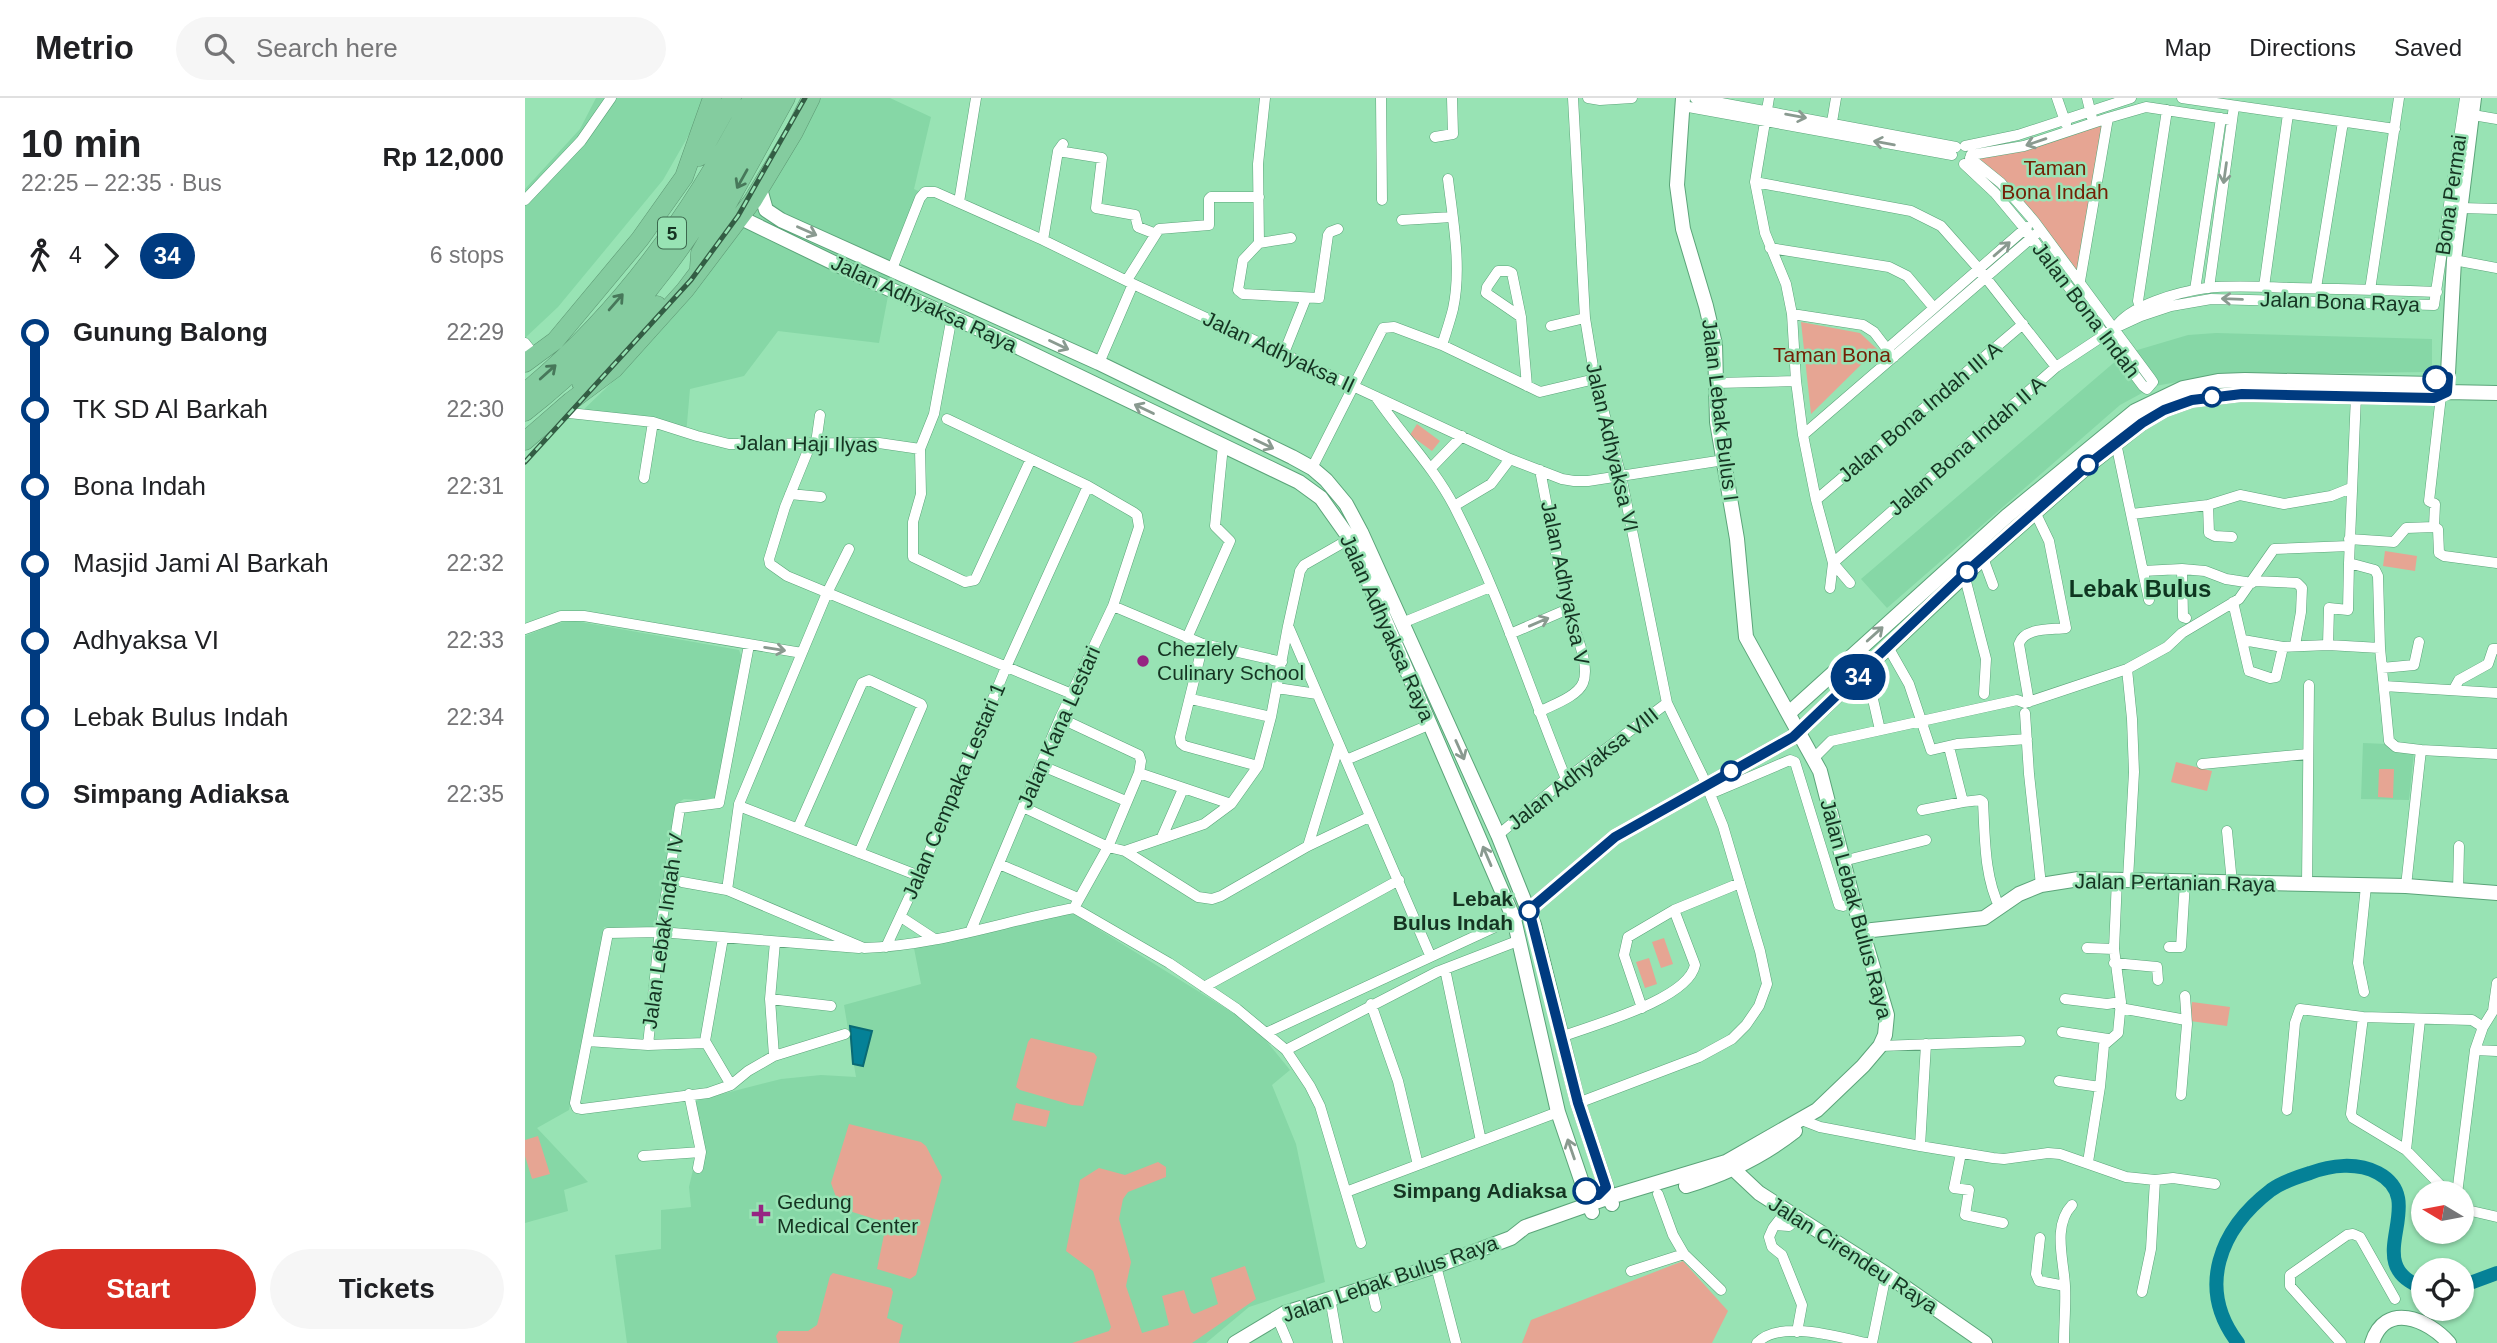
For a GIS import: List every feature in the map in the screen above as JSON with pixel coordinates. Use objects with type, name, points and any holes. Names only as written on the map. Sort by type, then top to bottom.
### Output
[{"type":"highway","points":[[684,177],[712,98]]},
{"type":"highway","points":[[528,354],[555,341],[640,239],[692,169],[732,98]]},
{"type":"highway","name":"5","points":[[525,412],[576,358],[668,239],[709,176],[752,98]]},
{"type":"highway","name":"5","points":[[525,392],[576,358],[621,322],[675,257],[731,171],[771,98]]},
{"type":"highway","points":[[699,272],[701,253],[786,98]]},
{"type":"highway","points":[[525,425],[601,381],[620,364],[699,272],[741,218],[794,132],[811,98]]},
{"type":"highway","points":[[525,441],[618,347],[723,224],[756,195]]},
{"type":"main road","points":[[2445,389],[2454,260],[2474,98]]},
{"type":"main road","name":"Jalan Lebak Bulus I","points":[[1687,101],[1677,185],[1683,229],[1715,344],[1717,422],[1737,539],[1746,637],[1789,713]]},
{"type":"main road","name":"Jalan Adhyaksa Raya","points":[[756,195],[772,215],[1098,363],[1312,468],[1346,504],[1355,536],[1430,723],[1514,919],[1558,1112],[1589,1203]]},
{"type":"main road","name":"Jalan Adhyaksa Raya","points":[[741,218],[1299,482],[1321,498],[1355,536],[1402,623],[1529,910],[1578,1103],[1609,1197]]},
{"type":"main road","points":[[1789,713],[2007,516],[2135,411],[2158,398],[2183,388],[2207,383],[2245,380],[2402,388]]},
{"type":"main road","points":[[1808,747],[1815,717],[1964,574],[2116,443],[2164,410],[2192,400],[2242,394],[2355,395],[2434,384],[2445,389],[2497,393]]},
{"type":"main road","points":[[1168,421],[1177,401]]},
{"type":"main road","points":[[1774,688],[1795,697],[1807,696]]},
{"type":"main road","name":"Jalan Lebak Bulus Raya","points":[[1609,1197],[1658,1194],[1729,1166],[1802,1120],[1836,1094],[1880,1046],[1887,1026],[1887,1015],[1854,903],[1820,771],[1789,713]]},
{"type":"main road","points":[[1808,747],[1815,717]]},
{"type":"main road","points":[[1529,910],[1615,837],[1708,789],[1786,741],[1808,747]]},
{"type":"main road","name":"Jalan Pertanian Raya","points":[[1863,931],[1984,918],[2019,894],[2041,885],[2079,879],[2406,886],[2497,893]]},
{"type":"main road","name":"Jalan Lebak Bulus Raya","points":[[1235,1343],[1277,1317],[1436,1266],[1511,1238],[1525,1227],[1589,1203],[1729,1166]]},
{"type":"main road","name":"Jalan Cirendeu Raya","points":[[1729,1166],[1759,1193],[1886,1274],[1985,1343]]},
{"type":"main road","points":[[1589,1203],[1598,1195],[1609,1197]]},
{"type":"main road","points":[[2372,1343],[2380,1326],[2394,1318],[2412,1318],[2433,1328],[2449,1343]]},
{"type":"main road","points":[[2381,1343],[2389,1331],[2402,1326],[2427,1335],[2437,1343]]},
{"type":"street","points":[[525,200],[582,141],[611,98]]},
{"type":"street","points":[[959,202],[976,98]]},
{"type":"street","points":[[1259,243],[1258,163],[1265,98]]},
{"type":"street","points":[[1381,98],[1382,200]]},
{"type":"street","points":[[1435,136],[1453,134],[1452,98]]},
{"type":"street","name":"Jalan Adhyaksa VI","points":[[1573,98],[1585,318],[1595,379],[1621,476],[1667,703],[1723,826],[1760,951],[1767,984],[1759,1006],[1732,1040],[1699,1057],[1578,1103]]},
{"type":"street","points":[[1588,98],[1632,98]]},
{"type":"street","points":[[1769,98],[1755,183],[1770,248],[1786,284],[1792,314],[1803,435],[1816,500],[1833,563],[1831,584],[1846,579],[1833,563]]},
{"type":"street","points":[[1832,122],[1836,98]]},
{"type":"street","points":[[2057,98],[2068,131]]},
{"type":"street","points":[[2087,98],[2094,122]]},
{"type":"street","points":[[1963,154],[2130,98]]},
{"type":"street","points":[[2182,98],[2395,129]]},
{"type":"street","points":[[2370,290],[2399,98]]},
{"type":"street","name":"Bona Permai","points":[[2437,292],[2465,98]]},
{"type":"street","name":"Jalan Bona Indah","points":[[1687,101],[1963,154],[2028,233],[2143,386],[2147,389],[2150,387],[2153,382],[2037,226],[2001,183],[1963,154],[1832,122],[1766,116]]},
{"type":"street","points":[[2195,290],[2226,119],[2234,106]]},
{"type":"street","points":[[1963,154],[2024,146],[2146,107],[2226,119]]},
{"type":"street","points":[[2140,307],[2138,301],[2167,110]]},
{"type":"street","points":[[2264,287],[2288,114]]},
{"type":"street","points":[[2473,116],[2497,119]]},
{"type":"street","points":[[2080,281],[2108,118]]},
{"type":"street","points":[[2209,288],[2226,119]]},
{"type":"street","points":[[2316,288],[2343,122]]},
{"type":"street","points":[[1044,240],[1061,147],[1102,158],[1096,208],[1135,215],[1138,227],[1158,231],[1209,225],[1211,197],[1259,197]]},
{"type":"street","points":[[1442,345],[1453,308],[1456,285],[1456,256],[1448,179]]},
{"type":"street","points":[[1755,183],[1911,211],[1941,226],[2056,367]]},
{"type":"street","name":"Jalan Adhyaksa II","points":[[892,269],[920,198],[925,192],[935,192],[1044,240],[1354,387],[1562,479],[1574,481],[1621,476],[1724,460]]},
{"type":"street","points":[[2461,208],[2497,209]]},
{"type":"street","points":[[1402,220],[1452,217]]},
{"type":"street","points":[[1803,435],[1890,353],[2037,226]]},
{"type":"street","points":[[1291,239],[1259,243],[1243,260],[1238,290],[1243,294],[1320,297],[1328,235],[1338,229]]},
{"type":"street","points":[[1098,363],[1130,282],[1158,231]]},
{"type":"street","points":[[1770,248],[1900,270],[1934,308]]},
{"type":"street","points":[[2454,260],[2497,268]]},
{"type":"street","points":[[1521,317],[1486,292],[1487,286],[1498,271],[1512,273],[1521,317],[1527,386]]},
{"type":"street","points":[[1890,353],[1934,308],[1982,273]]},
{"type":"street","name":"Jalan Bona Raya","points":[[2105,335],[2115,328],[2171,306],[2211,299],[2434,305],[2437,292],[2209,288],[2140,307],[2121,318],[2115,328]]},
{"type":"street","points":[[1284,353],[1306,298]]},
{"type":"street","points":[[1792,314],[1863,325],[1874,332],[1890,353]]},
{"type":"street","points":[[952,316],[934,414],[920,449],[921,494],[913,522],[913,557],[970,583],[975,580],[1030,461]]},
{"type":"street","points":[[1551,326],[1585,318]]},
{"type":"street","name":"Jalan Bona Indah III A","points":[[1816,500],[2023,324]]},
{"type":"street","points":[[1312,468],[1383,328],[1394,327],[1442,345],[1540,392],[1595,379]]},
{"type":"street","name":"Jalan Bona Indah II A","points":[[1833,563],[2056,367],[2105,335]]},
{"type":"street","points":[[1716,383],[1796,381]]},
{"type":"street","points":[[2434,527],[2437,507],[2429,501],[2445,389]]},
{"type":"street","points":[[2328,645],[2329,608],[2348,610],[2355,395]]},
{"type":"street","points":[[1376,397],[1431,468],[1454,506],[1510,634],[1566,779]]},
{"type":"street","name":"Jalan Haji Ilyas","points":[[563,405],[653,422],[729,444],[879,443],[920,449]]},
{"type":"street","points":[[820,415],[813,443],[790,494],[769,559],[770,564],[787,576],[1072,694]]},
{"type":"street","points":[[947,419],[1030,461],[1088,486]]},
{"type":"street","points":[[645,478],[653,422]]},
{"type":"street","points":[[1431,468],[1462,436]]},
{"type":"street","points":[[2116,443],[2149,600]]},
{"type":"street","points":[[1187,638],[1230,541],[1215,526],[1223,446]]},
{"type":"street","points":[[1454,506],[1491,484],[1510,458]]},
{"type":"street","name":"Jalan Adhyaksa V","points":[[1539,712],[1576,692],[1583,684],[1585,674],[1582,653],[1568,610],[1540,470]]},
{"type":"street","name":"Jalan Kana Lestari","points":[[971,930],[1060,718],[1112,606],[1139,527],[1133,512],[1088,486]]},
{"type":"street","name":"Jalan Cempaka Lestari 1","points":[[885,947],[901,917],[1007,665],[1088,486]]},
{"type":"street","points":[[2132,513],[2208,505],[2240,495],[2284,504],[2331,496],[2351,488]]},
{"type":"street","points":[[790,494],[821,497]]},
{"type":"street","points":[[2208,505],[2209,533],[2232,537]]},
{"type":"street","points":[[2029,702],[2020,639],[2027,633],[2066,628],[2049,541],[2035,512]]},
{"type":"street","points":[[1808,747],[2017,700],[2025,703],[2127,668],[2167,647],[2182,633],[2239,599],[2274,549],[2349,542],[2394,542],[2406,528],[2434,527],[2438,529],[2440,555],[2497,563]]},
{"type":"street","points":[[1125,850],[1204,824],[1231,804],[1258,766],[1272,718],[1300,571],[1304,565],[1355,536]]},
{"type":"street","points":[[727,890],[739,805],[827,593],[849,549]]},
{"type":"street","points":[[1983,558],[1993,585]]},
{"type":"street","points":[[2349,563],[2375,570],[2378,576],[2380,648],[2389,741],[2396,747],[2497,754]]},
{"type":"street","points":[[2143,571],[2182,569],[2205,571],[2226,579],[2297,583],[2301,588],[2301,612],[2295,645]]},
{"type":"street","points":[[2182,569],[2182,613],[2186,618]]},
{"type":"street","points":[[1964,574],[1986,659],[1984,694]]},
{"type":"street","points":[[1402,623],[1490,587]]},
{"type":"street","points":[[2233,602],[2249,671],[2270,678],[2276,677],[2283,648]]},
{"type":"street","points":[[1112,606],[1203,644],[1282,662]]},
{"type":"street","points":[[1510,634],[1568,610]]},
{"type":"street","points":[[525,629],[545,620],[571,615],[618,617],[720,641],[802,653]]},
{"type":"street","points":[[1288,626],[1430,955]]},
{"type":"street","points":[[2243,640],[2283,648],[2295,645],[2328,645],[2380,648]]},
{"type":"street","points":[[2382,668],[2414,665],[2419,642]]},
{"type":"street","points":[[1203,644],[1180,737],[1181,743],[1258,766]]},
{"type":"street","name":"Jalan Lebak Indah IV","points":[[648,1045],[660,932],[680,808],[719,803],[749,645]]},
{"type":"street","points":[[1888,647],[1909,684],[1931,750],[1970,743],[2027,740]]},
{"type":"street","points":[[2454,688],[2459,680],[2488,664],[2494,649],[2497,649]]},
{"type":"street","points":[[2061,1032],[2108,1039],[2118,1033],[2120,1005],[2114,950],[2134,772],[2132,709],[2127,668]]},
{"type":"street","points":[[1860,675],[1872,695],[1880,730]]},
{"type":"street","points":[[798,828],[862,683],[869,680],[922,706],[859,853]]},
{"type":"street","points":[[2307,885],[2309,685]]},
{"type":"street","points":[[2385,686],[2454,688],[2497,693]]},
{"type":"street","points":[[1277,688],[1317,694]]},
{"type":"street","points":[[1191,699],[1272,718]]},
{"type":"street","name":"Jalan Adhyaksa VIII","points":[[1498,835],[1566,779],[1667,703]]},
{"type":"street","points":[[2025,713],[2041,885]]},
{"type":"street","points":[[845,1034],[774,1056],[748,1071],[731,1085],[708,1093],[582,1109],[577,1108],[575,1103],[608,933],[660,932],[864,948],[885,947],[971,930],[1076,903],[1108,847],[1139,773],[1141,761],[1139,755],[1060,718]]},
{"type":"street","points":[[1346,761],[1430,723]]},
{"type":"street","points":[[1308,846],[1339,745]]},
{"type":"street","points":[[1949,747],[1963,802]]},
{"type":"street","points":[[2406,886],[2421,750]]},
{"type":"street","points":[[2202,764],[2308,754]]},
{"type":"street","points":[[1708,789],[1790,760],[1795,762],[1839,905],[1854,903]]},
{"type":"street","points":[[1040,765],[1126,801]]},
{"type":"street","points":[[1139,773],[1231,804]]},
{"type":"street","points":[[1162,836],[1183,789]]},
{"type":"street","points":[[1922,810],[1963,802],[1983,802],[1986,848],[1994,897],[2000,908]]},
{"type":"street","points":[[739,805],[919,876]]},
{"type":"street","points":[[1023,807],[1108,847],[1125,850],[1205,900],[1221,896],[1308,846],[1369,817]]},
{"type":"street","points":[[2227,831],[2228,883]]},
{"type":"street","points":[[1843,861],[1926,840]]},
{"type":"street","points":[[2458,890],[2459,846]]},
{"type":"street","points":[[999,864],[1076,903],[1169,963],[1237,1009],[1286,1050],[1320,1106],[1361,1243]]},
{"type":"street","points":[[1204,987],[1399,880]]},
{"type":"street","points":[[682,882],[727,890],[864,948]]},
{"type":"street","points":[[2169,947],[2181,947],[2185,882]]},
{"type":"street","points":[[1642,1008],[1624,955],[1628,937],[1674,910],[1740,883]]},
{"type":"street","points":[[2364,992],[2359,979],[2358,963],[2366,886]]},
{"type":"street","points":[[1266,1033],[1430,955],[1441,954],[1529,910]]},
{"type":"street","points":[[1561,1037],[1642,1008],[1685,984],[1695,965],[1674,910]]},
{"type":"street","name":"Jalan Cempaka Lestari 1","points":[[901,917],[933,938]]},
{"type":"street","points":[[723,938],[706,1046],[731,1085]]},
{"type":"street","points":[[1286,1050],[1371,1004],[1520,940]]},
{"type":"street","points":[[774,1056],[770,999],[775,942]]},
{"type":"street","points":[[2087,948],[2114,950]]},
{"type":"street","points":[[2114,963],[2157,967],[2158,981]]},
{"type":"street","points":[[1445,970],[1481,1141]]},
{"type":"street","points":[[2459,1181],[2475,1050],[2483,1027],[2493,1011],[2497,983]]},
{"type":"street","points":[[2181,1095],[2185,996]]},
{"type":"street","points":[[770,999],[831,1006]]},
{"type":"street","points":[[2065,999],[2120,1005],[2186,1020]]},
{"type":"street","points":[[1371,1004],[1398,1081],[1417,1164]]},
{"type":"street","points":[[2287,1110],[2298,1011],[2304,1008],[2363,1017],[2472,1020],[2483,1027]]},
{"type":"street","points":[[2363,1017],[2351,1114],[2358,1123],[2406,1150],[2436,1181]]},
{"type":"street","points":[[2406,1150],[2420,1020]]},
{"type":"street","points":[[2088,1162],[2104,1045],[2108,1039]]},
{"type":"street","points":[[587,1041],[706,1046]]},
{"type":"street","points":[[1880,1046],[2021,1041]]},
{"type":"street","points":[[1920,1146],[1926,1044]]},
{"type":"street","points":[[2475,1050],[2497,1051]]},
{"type":"street","points":[[2059,1081],[2100,1087]]},
{"type":"street","points":[[689,1094],[701,1152],[698,1168]]},
{"type":"street","points":[[1346,1192],[1558,1112]]},
{"type":"street","points":[[1802,1120],[1820,1127],[1961,1153],[2004,1159],[2060,1154],[2126,1177],[2155,1180],[2173,1178],[2215,1184]]},
{"type":"street","points":[[643,1156],[701,1152]]},
{"type":"street","points":[[1961,1153],[1954,1188],[1969,1190],[1965,1215],[2003,1223]]},
{"type":"street","points":[[2142,1292],[2151,1249],[2155,1180]]},
{"type":"street","points":[[1658,1194],[1673,1235],[1684,1254],[1721,1290]]},
{"type":"street","points":[[2064,1343],[2065,1286],[2060,1247],[2065,1212],[2072,1205]]},
{"type":"street","points":[[2475,1212],[2497,1217]]},
{"type":"street","points":[[1793,1214],[1770,1232],[1770,1242],[1782,1255],[1802,1305],[1797,1332]]},
{"type":"street","points":[[2340,1343],[2290,1286],[2290,1275],[2347,1235],[2353,1234],[2360,1237],[2395,1298]]},
{"type":"street","points":[[2040,1238],[2036,1274],[2039,1281],[2065,1286]]},
{"type":"street","points":[[1631,1272],[1684,1254]]},
{"type":"street","points":[[1436,1266],[1456,1343]]},
{"type":"street","points":[[1872,1343],[1886,1274]]},
{"type":"street","points":[[1371,1286],[1376,1307]]},
{"type":"street","points":[[1330,1298],[1338,1343]]},
{"type":"street","points":[[1277,1317],[1288,1343]]},
{"type":"street","points":[[1757,1343],[1764,1335],[1776,1332],[1815,1333],[1866,1343]]},
{"type":"shaded area","points":[[596,98],[710,98],[663,180],[558,307],[525,338],[525,189],[580,129]]},
{"type":"shaded area","points":[[818,98],[890,98],[931,117],[914,189],[927,195],[893,270],[879,343],[778,331],[744,376],[690,389],[686,435],[580,413],[628,367],[738,232]]},
{"type":"shaded area","points":[[2216,333],[2432,339],[2432,372],[2222,374],[2155,386],[2120,405],[1887,608],[1861,579],[2124,354],[2188,335]]},
{"type":"shaded area","points":[[575,621],[739,650],[744,664],[719,798],[714,801],[684,799],[676,804],[660,925],[652,932],[604,927],[569,1110],[537,1128],[588,1182],[564,1190],[568,1211],[525,1223],[525,636],[557,623]]},
{"type":"shaded area","points":[[2363,743],[2387,744],[2414,751],[2409,800],[2361,799]]},
{"type":"shaded area","points":[[1047,912],[1074,914],[1254,1026],[1290,1070],[1272,1085],[1296,1144],[1325,1282],[1249,1307],[1206,1343],[627,1343],[615,1255],[661,1249],[661,1210],[691,1207],[689,1187],[700,1139],[695,1101],[781,1079],[821,1075],[856,1077],[844,1005],[921,984],[913,943]]},
{"type":"green space","name":"Taman Bona Indah","points":[[2104,122],[2078,274],[1975,159]]},
{"type":"green space","name":"Taman Bona","points":[[1801,322],[1860,333],[1877,349],[1811,414]]},
{"type":"green space","points":[[1417,424],[1440,441],[1432,451],[1410,435]]},
{"type":"green space","points":[[2385,551],[2417,556],[2415,571],[2383,566]]},
{"type":"green space","points":[[2176,762],[2212,771],[2207,791],[2171,782]]},
{"type":"green space","points":[[2379,769],[2394,769],[2393,798],[2378,797]]},
{"type":"green space","points":[[1664,938],[1673,964],[1661,968],[1652,942]]},
{"type":"green space","points":[[1649,958],[1657,984],[1645,988],[1636,962]]},
{"type":"green space","points":[[2192,1002],[2230,1007],[2227,1026],[2190,1021]]},
{"type":"green space","points":[[1031,1038],[1094,1053],[1097,1057],[1083,1106],[1016,1087]]},
{"type":"green space","points":[[1016,1103],[1050,1111],[1046,1127],[1012,1120]]},
{"type":"green space","points":[[849,1124],[921,1142],[926,1146],[942,1177],[916,1275],[910,1279],[877,1269],[886,1225],[884,1222],[840,1208],[831,1183]]},
{"type":"green space","points":[[538,1136],[550,1174],[532,1179],[525,1156],[525,1140]]},
{"type":"green space","points":[[1158,1162],[1166,1167],[1166,1177],[1128,1192],[1123,1199],[1119,1219],[1131,1262],[1126,1286],[1142,1333],[1169,1325],[1162,1296],[1184,1290],[1194,1314],[1218,1304],[1211,1278],[1245,1266],[1256,1299],[1192,1343],[1072,1343],[1109,1331],[1111,1327],[1093,1271],[1066,1251],[1080,1180],[1099,1168],[1125,1175]]},
{"type":"green space","points":[[1683,1261],[1728,1311],[1712,1343],[1522,1343],[1531,1320]]},
{"type":"green space","points":[[833,1273],[891,1288],[893,1292],[887,1318],[903,1325],[899,1343],[778,1343],[776,1336],[779,1331],[808,1331],[817,1325]]},
{"type":"water","points":[[850,1026],[872,1031],[863,1066],[853,1064]]},
{"type":"waterway","points":[[2238,1343],[2225,1322],[2218,1301],[2220,1260],[2238,1223],[2271,1190],[2290,1180],[2318,1170],[2344,1166],[2361,1167],[2378,1173],[2393,1185],[2398,1200],[2394,1249],[2396,1264],[2405,1278],[2411,1281]]},
{"type":"waterway","points":[[2474,1282],[2497,1273]]},
{"type":"railway","points":[[525,462],[691,280],[738,216],[805,98]]},
{"type":"bus line","name":"34","points":[[1586,1191],[1598,1195],[1606,1187],[1578,1103],[1529,910],[1615,837],[1793,737],[1964,574],[2089,464],[2142,423],[2164,410],[2192,400],[2219,395],[2434,398],[2447,392],[2448,377],[2436,379]]},
{"type":"place","name":"Chezlely Culinary School","points":[[1143,661]]},
{"type":"place","name":"Lebak Bulus Indah","points":[[1529,911]]},
{"type":"place","name":"Simpang Adiaksa","points":[[1586,1191]]},
{"type":"place","name":"Gedung Medical Center","points":[[761,1214]]},
{"type":"district","name":"Lebak Bulus","points":[[2140,589]]}]
